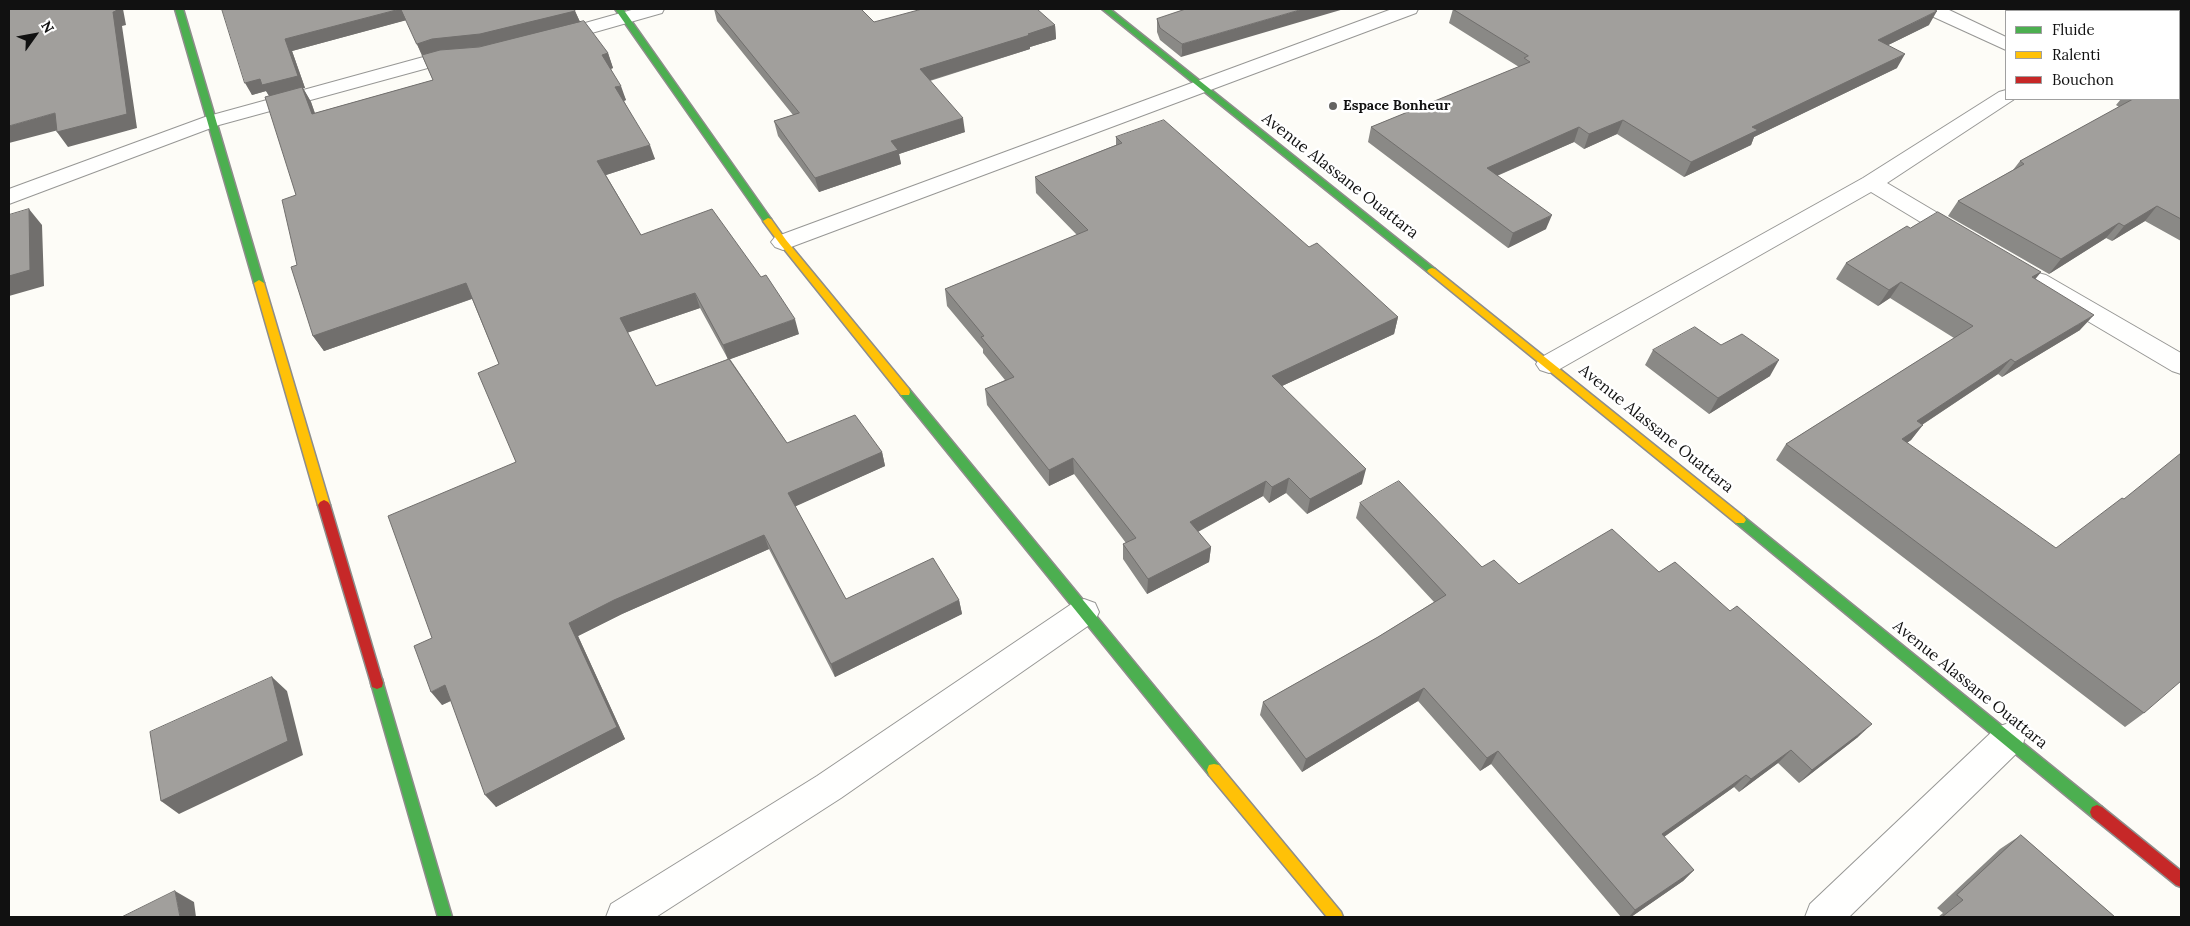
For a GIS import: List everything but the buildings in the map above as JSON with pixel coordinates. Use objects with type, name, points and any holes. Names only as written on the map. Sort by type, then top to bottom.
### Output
[{"type":"street","points":[[179,9],[445,917]]},
{"type":"street","points":[[531,44],[622,13],[655,9]]},
{"type":"street","name":"Avenue Alassane Ouattara","points":[[1106,9],[1549,364],[2181,880]]},
{"type":"street","points":[[783,242],[1409,9]]},
{"type":"street","points":[[1932,9],[2005,44]]},
{"type":"street","points":[[622,13],[783,242],[1084,612],[1336,917]]},
{"type":"street","points":[[9,197],[212,121],[445,57],[485,54]]},
{"type":"street","points":[[1549,364],[1871,183],[2005,97]]},
{"type":"street","points":[[1871,183],[1983,249]]},
{"type":"street","points":[[2017,269],[2181,365]]},
{"type":"street","points":[[624,917],[829,787],[1084,612]]},
{"type":"street","points":[[1823,917],[2009,738]]},
{"type":"traffic: fast","points":[[179,9],[259,283]]},
{"type":"traffic: fast","points":[[619,9],[768,221]]},
{"type":"traffic: fast","points":[[1106,9],[1432,271]]},
{"type":"traffic: fast","points":[[905,392],[1214,770]]},
{"type":"traffic: fast","points":[[1740,520],[2097,812]]},
{"type":"traffic: fast","points":[[377,683],[445,917]]},
{"type":"traffic: slow","points":[[768,221],[905,392]]},
{"type":"traffic: slow","points":[[1432,271],[1740,520]]},
{"type":"traffic: slow","points":[[259,283],[324,505]]},
{"type":"traffic: slow","points":[[1214,770],[1336,917]]},
{"type":"traffic: jam","points":[[324,505],[377,683]]},
{"type":"traffic: jam","points":[[2097,812],[2181,880]]},
{"type":"place","name":"Espace Bonheur","points":[[1333,106]]}]
